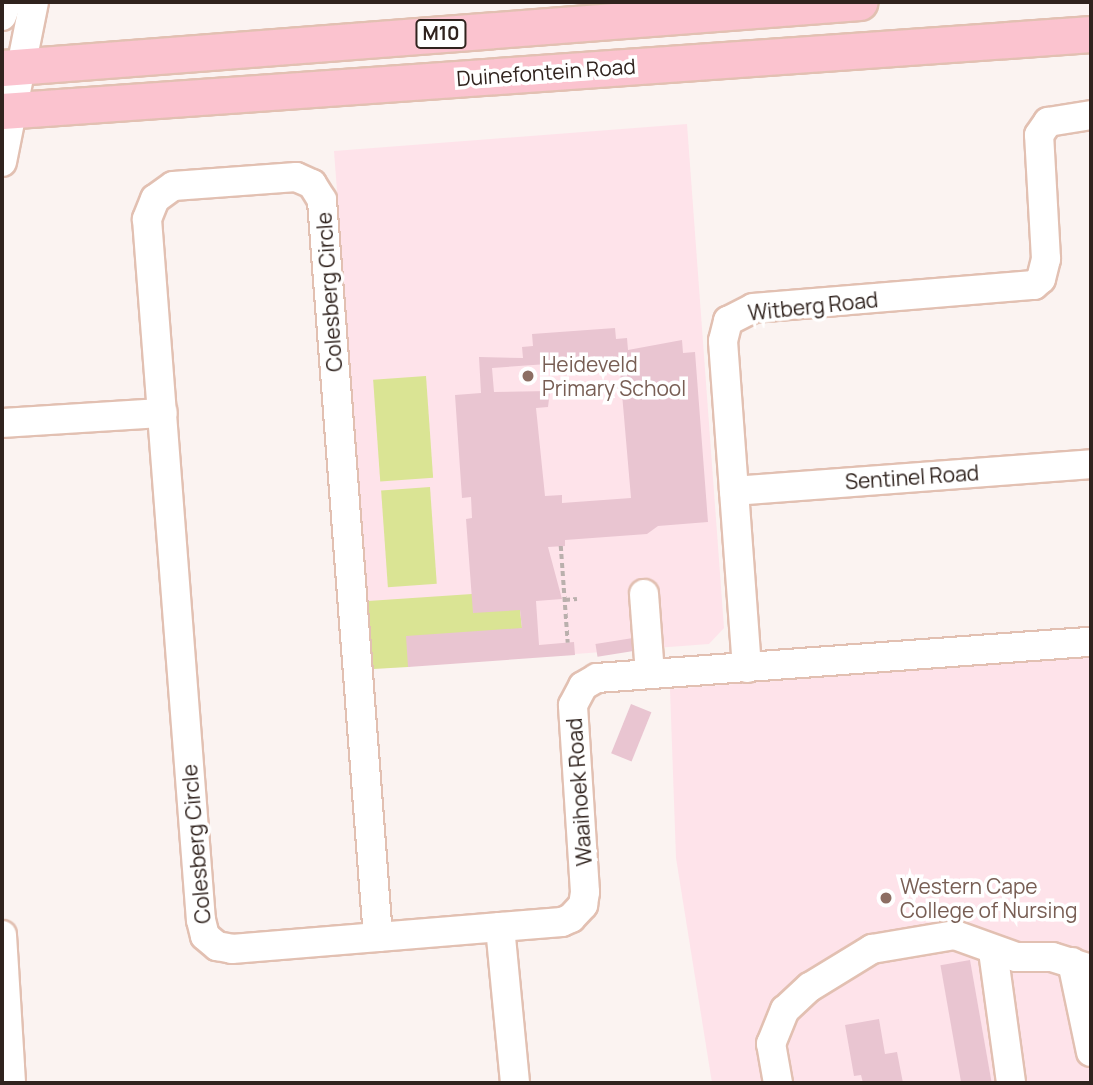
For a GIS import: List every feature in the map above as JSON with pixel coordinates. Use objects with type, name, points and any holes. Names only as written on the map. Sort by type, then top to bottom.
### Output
[{"type":"main road","name":"M10","points":[[12,67],[855,2]]},
{"type":"main road","name":"Duinefontein Road","points":[[8,111],[1091,34]]},
{"type":"street","points":[[2,16],[7,2]]},
{"type":"street","points":[[2,162],[12,67],[34,2]]},
{"type":"street","name":"Witberg Road","points":[[747,668],[723,341],[728,321],[753,308],[1034,285],[1041,279],[1046,259],[1038,135],[1048,122],[1091,115]]},
{"type":"street","name":"Colesberg Circle","points":[[211,942],[201,920],[148,219],[155,199],[180,185],[290,177],[307,181],[317,188],[323,206],[377,937]]},
{"type":"street","points":[[2,423],[163,413]]},
{"type":"street","name":"Sentinel Road","points":[[734,491],[1091,464]]},
{"type":"street","points":[[644,594],[650,674]]},
{"type":"street","name":"Waaihoek Road","points":[[211,942],[232,949],[562,922],[580,910],[585,892],[575,698],[583,686],[597,678],[1091,642]]},
{"type":"street","points":[[500,927],[515,1083]]},
{"type":"street","points":[[2,935],[11,1083]]},
{"type":"street","points":[[778,1083],[771,1044],[779,1018],[810,988],[860,954],[955,935],[993,951],[1082,965],[1091,1052]]},
{"type":"street","points":[[993,951],[1011,1083]]},
{"type":"path","points":[[561,546],[568,643]]},
{"type":"path","points":[[565,600],[576,599]]},
{"type":"shaded area","name":"Heideveld Primary School","points":[[687,124],[724,628],[709,644],[373,669],[334,151]]},
{"type":"shaded area","name":"Western Cape College of Nursing","points":[[1091,657],[1091,1083],[712,1083],[676,858],[670,689]]},
{"type":"green space","points":[[426,376],[433,478],[380,481],[373,380]]},
{"type":"green space","points":[[430,487],[437,584],[388,587],[381,490]]},
{"type":"green space","points":[[472,594],[520,610],[522,628],[408,667],[373,669],[368,601]]},
{"type":"building","points":[[615,328],[616,339],[627,338],[628,350],[682,340],[683,353],[695,352],[708,522],[658,526],[647,534],[565,540],[565,546],[548,547],[562,599],[536,601],[539,645],[574,642],[575,655],[408,667],[406,636],[522,628],[520,610],[473,613],[466,519],[472,518],[471,497],[462,498],[455,395],[481,393],[479,357],[523,358],[522,347],[533,346],[532,334]],"holes":[[[619,359],[631,498],[562,503],[562,495],[545,496],[536,408],[548,407],[550,391],[494,392],[492,368]]]},
{"type":"building","points":[[633,638],[635,651],[598,657],[595,644]]},
{"type":"building","points":[[631,704],[651,712],[632,761],[611,753]]},
{"type":"building","points":[[970,960],[992,1083],[961,1083],[940,965]]},
{"type":"building","points":[[879,1019],[885,1054],[897,1052],[903,1083],[863,1083],[861,1075],[854,1076],[845,1025]]},
{"type":"place","name":"Heideveld Primary School","points":[[528,376]]},
{"type":"place","name":"Western Cape College of Nursing","points":[[886,898]]}]
